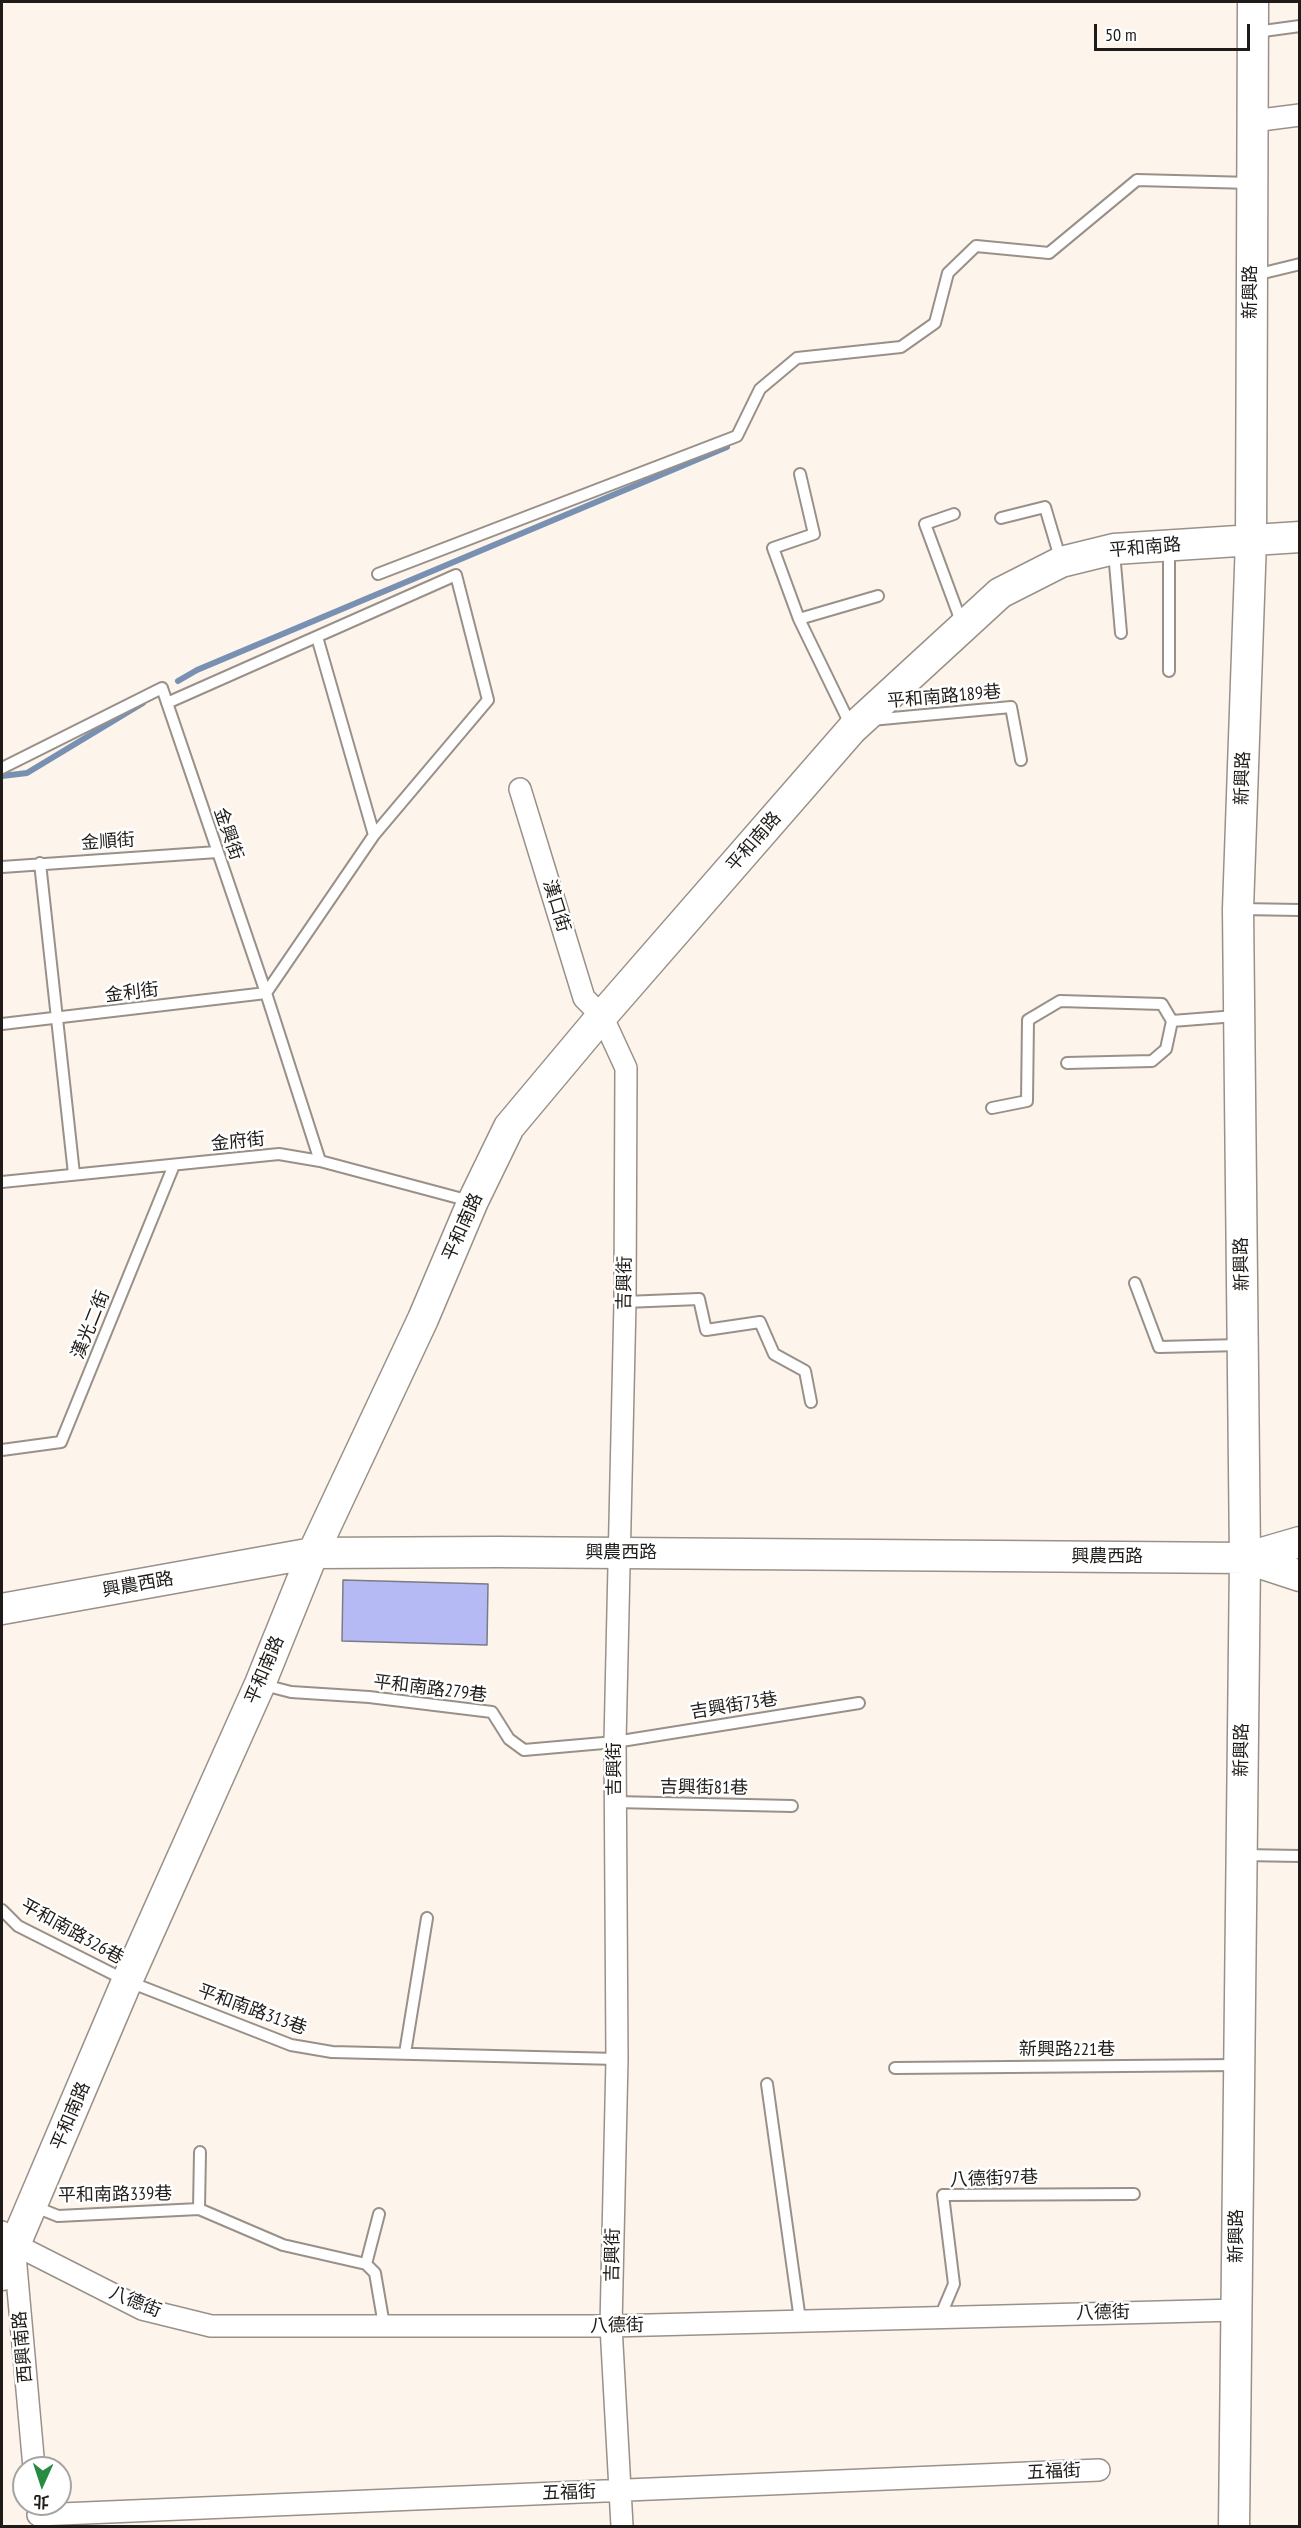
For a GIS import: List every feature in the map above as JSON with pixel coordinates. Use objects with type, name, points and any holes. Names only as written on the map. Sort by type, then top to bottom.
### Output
[{"type":"main road","name":"新興路","points":[[1234,2526],[1245,1558],[1238,909],[1251,540],[1253,2]]},
{"type":"main road","name":"平和南路","points":[[2,2275],[8,2238],[33,2206],[128,1981],[260,1684],[313,1553],[423,1319],[508,1127],[857,725],[1000,594],[1061,562],[1114,549],[1299,537]]},
{"type":"main road","name":"興農西路","points":[[2,1609],[313,1553],[1245,1558],[1299,1542]]},
{"type":"main road","name":"興農西路","points":[[1245,1558],[1299,1576]]},
{"type":"street","points":[[1253,121],[1299,115]]},
{"type":"street","name":"漢口街","points":[[520,789],[584,998],[602,1016]]},
{"type":"street","name":"吉興街","points":[[602,1016],[626,1068],[626,1302],[615,1742],[617,2059],[611,2326],[622,2526]]},
{"type":"street","name":"八德街","points":[[8,2238],[142,2309],[211,2326],[611,2326],[1237,2310]]},
{"type":"street","name":"西興南路","points":[[8,2238],[33,2456]]},
{"type":"street","name":"五福街","points":[[72,2514],[1099,2470]]},
{"type":"lane","points":[[1253,33],[1299,26]]},
{"type":"lane","points":[[378,574],[737,436],[760,390],[797,358],[901,347],[935,323],[948,273],[976,246],[1049,253],[1137,180],[1252,183]]},
{"type":"lane","points":[[1251,276],[1299,264]]},
{"type":"lane","points":[[800,474],[814,534],[773,548],[799,619],[857,725]]},
{"type":"lane","points":[[1001,518],[1045,507],[1061,562]]},
{"type":"lane","points":[[954,514],[925,524],[963,627]]},
{"type":"lane","points":[[1169,545],[1169,671]]},
{"type":"lane","points":[[1114,549],[1121,633]]},
{"type":"lane","points":[[2,768],[162,688],[167,704],[456,575],[488,700],[374,835],[266,993]]},
{"type":"lane","points":[[799,619],[878,596]]},
{"type":"lane","points":[[317,637],[374,835]]},
{"type":"lane","name":"金興街","points":[[167,704],[266,993],[320,1161]]},
{"type":"lane","name":"平和南路189巷","points":[[857,725],[1011,707],[1021,760]]},
{"type":"lane","name":"金順街","points":[[2,867],[217,852]]},
{"type":"lane","points":[[40,863],[55,1018],[74,1174]]},
{"type":"lane","points":[[1238,909],[1299,910]]},
{"type":"lane","name":"金利街","points":[[2,1024],[266,993]]},
{"type":"lane","points":[[992,1108],[1027,1101],[1028,1020],[1060,1001],[1162,1004],[1172,1021],[1166,1049],[1152,1061],[1067,1063]]},
{"type":"lane","points":[[1172,1021],[1240,1016]]},
{"type":"lane","name":"金府街","points":[[2,1182],[279,1154],[320,1161],[473,1202]]},
{"type":"lane","name":"漢光二街","points":[[2,1450],[61,1442],[174,1165]]},
{"type":"lane","points":[[1135,1283],[1159,1347],[1243,1345]]},
{"type":"lane","points":[[626,1302],[699,1299],[706,1330],[760,1322],[774,1353],[805,1371],[811,1402]]},
{"type":"lane","name":"平和南路279巷","points":[[260,1684],[291,1692],[369,1697],[492,1712],[509,1739],[524,1750],[615,1742]]},
{"type":"lane","name":"吉興街73巷","points":[[615,1742],[859,1703]]},
{"type":"lane","name":"吉興街81巷","points":[[615,1802],[792,1806]]},
{"type":"lane","points":[[1240,1854],[1299,1856]]},
{"type":"lane","name":"平和南路326巷","points":[[2,1910],[18,1926],[128,1981]]},
{"type":"lane","points":[[405,2053],[427,1918]]},
{"type":"lane","name":"平和南路313巷","points":[[128,1981],[291,2045],[332,2052],[617,2059]]},
{"type":"lane","name":"新興路221巷","points":[[895,2068],[1239,2065]]},
{"type":"lane","points":[[767,2084],[800,2320]]},
{"type":"lane","points":[[200,2152],[200,2209]]},
{"type":"lane","name":"八德街97巷","points":[[940,2317],[954,2284],[943,2195],[1134,2194]]},
{"type":"lane","name":"平和南路339巷","points":[[33,2206],[58,2216],[200,2209],[283,2245],[366,2264]]},
{"type":"lane","points":[[380,2214],[366,2264],[375,2273],[384,2325]]},
{"type":"building","points":[[343,1580],[488,1584],[487,1645],[342,1641]]},
{"type":"waterway","points":[[178,681],[197,670],[727,447]]},
{"type":"waterway","points":[[2,776],[27,773],[143,703]]}]
